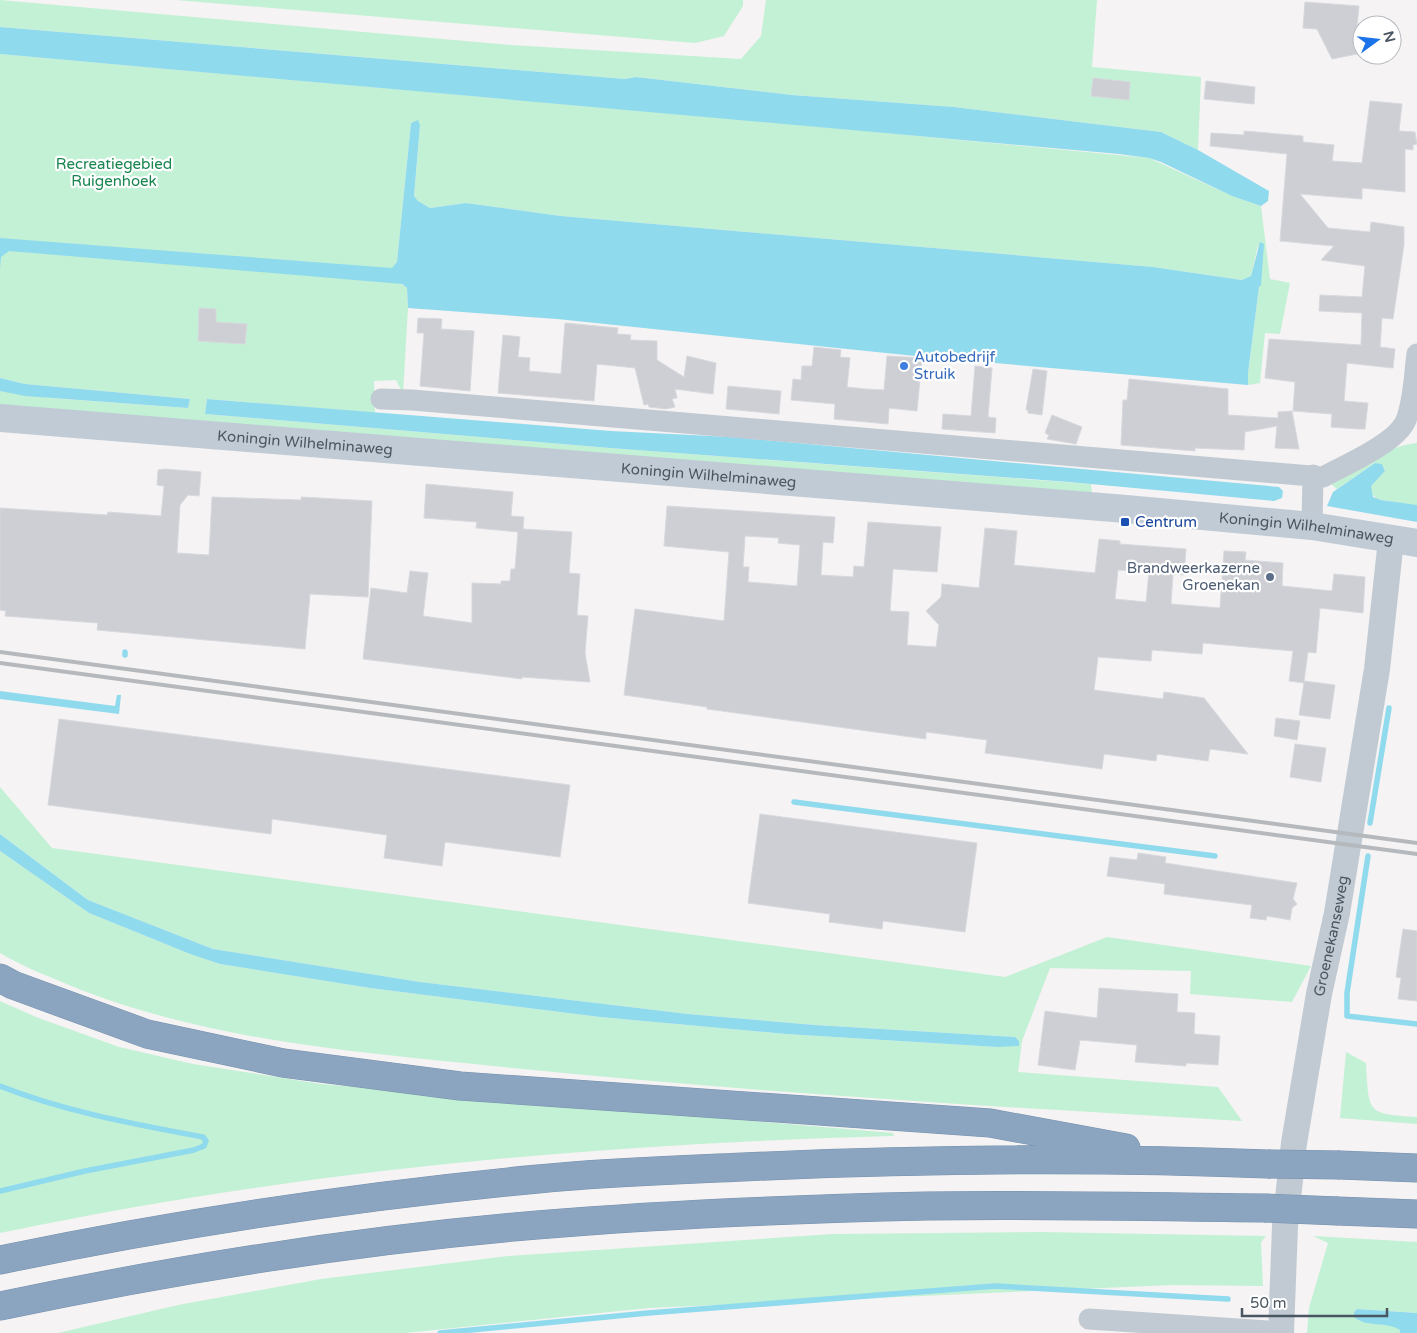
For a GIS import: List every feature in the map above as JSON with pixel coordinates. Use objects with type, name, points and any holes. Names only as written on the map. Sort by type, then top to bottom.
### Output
[{"type":"highway","points":[[0,978],[12,985],[148,1034],[283,1063],[460,1086],[990,1123],[1198,1161]]},
{"type":"highway","points":[[0,1260],[135,1232],[362,1199],[540,1179],[647,1171],[918,1160],[1198,1161],[1417,1168]]},
{"type":"highway","points":[[0,1306],[158,1275],[380,1241],[535,1225],[662,1216],[929,1206],[1265,1208],[1417,1214]]},
{"type":"main road","name":"Koningin Wilhelminaweg","points":[[0,418],[1116,508],[1312,526],[1404,541]]},
{"type":"street","points":[[380,399],[422,400],[1323,477],[1389,440],[1402,427],[1414,405],[1417,354]]},
{"type":"street","points":[[1312,526],[1313,475]]},
{"type":"street","name":"Groenekanseweg","points":[[1089,1319],[1281,1333],[1286,1226],[1294,1143],[1319,994],[1337,913],[1374,687],[1404,541]]},
{"type":"green space","points":[[0,0],[511,45],[741,59],[761,36],[766,0],[1097,0],[1092,67],[1201,77],[1198,150],[1161,132],[954,107],[792,95],[636,77],[625,79],[0,27]]},
{"type":"green space","points":[[176,0],[743,0],[743,6],[724,36],[695,43]]},
{"type":"green space","name":"Recreatiegebied Ruigenhoek","points":[[0,54],[791,124],[1149,158],[1232,196],[1261,206],[1270,279],[1290,283],[1280,334],[1265,333],[1260,383],[1248,385],[1259,287],[1261,284],[1258,245],[1251,276],[1243,280],[1153,267],[561,216],[466,203],[430,208],[418,201],[414,196],[420,125],[418,121],[411,123],[397,262],[392,269],[375,267],[407,288],[408,308],[403,394],[396,380],[374,381],[375,413],[207,399],[205,414],[610,448],[1091,484],[1092,492],[1071,494],[0,410],[0,391],[50,398],[188,408],[190,399],[25,384],[0,378]]},
{"type":"green space","points":[[1417,443],[1417,505],[1415,506],[1377,499],[1371,493],[1371,485],[1385,471],[1384,467],[1375,463],[1337,489],[1331,484],[1383,453],[1394,448]]},
{"type":"green space","points":[[0,787],[52,848],[1005,977],[1107,937],[1311,966],[1292,1002],[1190,994],[1191,971],[1050,968],[1022,1041],[1018,1072],[1218,1087],[1242,1121],[780,1091],[595,1076],[338,1049],[228,1032],[121,1004],[69,985],[0,953],[0,851],[89,913],[190,954],[220,964],[370,988],[600,1017],[786,1034],[997,1047],[1015,1037],[815,1025],[688,1014],[420,982],[213,949],[88,900],[0,834]]},
{"type":"green space","points":[[0,1001],[36,1017],[119,1047],[193,1064],[321,1084],[893,1133],[894,1136],[668,1146],[445,1164],[333,1177],[222,1193],[111,1211],[0,1233]]},
{"type":"green space","points":[[1346,1052],[1366,1063],[1368,1092],[1374,1108],[1379,1112],[1388,1114],[1417,1117],[1417,1124],[1340,1118]]},
{"type":"green space","points":[[1040,1232],[1266,1236],[1261,1242],[1263,1286],[1172,1285],[649,1308],[405,1333],[58,1333],[178,1305],[321,1279],[508,1256],[833,1234]]},
{"type":"green space","points":[[1313,1236],[1417,1242],[1417,1313],[1357,1309],[1354,1312],[1359,1321],[1395,1326],[1400,1330],[1400,1333],[1307,1333],[1309,1308],[1328,1243]]},
{"type":"water","points":[[0,27],[625,79],[636,77],[792,95],[954,107],[1161,132],[1198,150],[1269,191],[1268,201],[1261,206],[1232,196],[1161,162],[1149,158],[1119,154],[0,54]]},
{"type":"water","points":[[418,120],[420,125],[414,196],[418,201],[430,208],[466,203],[561,216],[1153,267],[1242,280],[1251,276],[1260,242],[1264,244],[1261,285],[1259,287],[1248,385],[925,357],[557,319],[408,308],[407,288],[402,284],[9,251],[1,257],[0,269],[0,238],[392,268],[397,262],[411,123]]},
{"type":"water","points":[[0,378],[25,384],[190,399],[188,408],[25,396],[0,391]]},
{"type":"water","points":[[207,399],[611,431],[731,437],[1279,487],[1283,491],[1282,498],[1274,501],[1069,482],[610,448],[205,414]]},
{"type":"water","points":[[1375,463],[1382,464],[1385,471],[1371,486],[1373,497],[1381,500],[1417,505],[1417,522],[1327,506],[1333,492]]},
{"type":"water","points":[[0,691],[115,706],[117,695],[121,695],[119,714],[0,699]]},
{"type":"water","points":[[0,834],[88,900],[213,949],[420,982],[688,1014],[815,1025],[1015,1037],[1019,1041],[1019,1046],[997,1047],[786,1034],[600,1017],[370,988],[220,964],[190,954],[89,913],[0,851]]},
{"type":"water","points":[[1357,1309],[1417,1313],[1417,1333],[1400,1333],[1400,1330],[1395,1327],[1370,1324],[1359,1320],[1354,1317],[1354,1312]]},
{"type":"building","points":[[1305,2],[1359,6],[1358,15],[1352,15],[1352,55],[1332,59],[1317,29],[1303,28]]},
{"type":"building","points":[[1093,78],[1130,82],[1129,100],[1091,96]]},
{"type":"building","points":[[1206,81],[1255,87],[1254,104],[1204,99]]},
{"type":"building","points":[[1370,101],[1402,104],[1399,131],[1415,132],[1417,144],[1413,145],[1413,150],[1405,149],[1405,192],[1362,188],[1362,199],[1300,194],[1328,228],[1370,232],[1371,222],[1404,227],[1404,245],[1393,319],[1382,318],[1380,347],[1395,349],[1393,368],[1347,363],[1344,401],[1368,403],[1365,429],[1331,427],[1332,414],[1293,411],[1295,382],[1265,378],[1269,339],[1361,345],[1362,313],[1319,311],[1320,295],[1362,297],[1365,266],[1321,260],[1334,246],[1280,241],[1287,154],[1210,146],[1211,133],[1244,135],[1244,131],[1303,136],[1303,142],[1334,145],[1332,161],[1362,163]]},
{"type":"building","points":[[199,308],[216,309],[216,322],[247,324],[245,344],[198,341]]},
{"type":"building","points":[[418,318],[442,319],[441,329],[474,331],[470,391],[420,386],[424,333],[417,333]]},
{"type":"building","points":[[565,323],[618,328],[617,334],[631,335],[630,340],[657,341],[657,360],[684,377],[687,356],[716,363],[713,394],[675,389],[677,398],[672,399],[675,407],[666,409],[649,407],[648,404],[644,405],[635,368],[597,364],[594,401],[498,393],[503,335],[520,337],[518,357],[530,358],[529,371],[561,374]]},
{"type":"building","points":[[814,347],[841,350],[840,357],[850,358],[847,387],[865,389],[884,390],[887,356],[922,358],[917,411],[889,408],[888,424],[834,419],[835,404],[791,400],[793,379],[801,380],[802,366],[812,366]]},
{"type":"building","points":[[975,366],[992,368],[988,417],[996,418],[995,433],[942,429],[943,414],[971,416]]},
{"type":"building","points":[[1033,369],[1047,371],[1042,415],[1028,413],[1028,410],[1026,410]]},
{"type":"building","points":[[1129,379],[1228,389],[1228,415],[1278,418],[1278,412],[1292,411],[1299,449],[1275,448],[1277,426],[1245,432],[1244,450],[1195,448],[1195,451],[1121,445],[1123,400],[1127,400]]},
{"type":"building","points":[[728,386],[781,391],[779,414],[726,409]]},
{"type":"building","points":[[1052,415],[1082,427],[1076,444],[1047,439],[1049,435],[1045,433]]},
{"type":"building","points":[[158,470],[201,472],[199,496],[188,495],[180,505],[177,553],[209,555],[212,497],[301,500],[301,497],[372,501],[368,597],[310,594],[305,649],[97,630],[98,623],[5,616],[6,611],[0,610],[0,508],[107,515],[108,512],[161,516],[164,486],[157,485]]},
{"type":"building","points":[[426,484],[513,492],[511,516],[524,517],[523,529],[572,532],[569,573],[580,574],[577,615],[588,616],[585,653],[590,682],[522,677],[522,679],[363,659],[371,588],[407,593],[410,571],[428,573],[423,616],[472,623],[472,583],[501,584],[501,581],[510,581],[511,569],[515,569],[518,532],[476,528],[477,522],[424,518]]},
{"type":"building","points":[[667,506],[835,517],[833,543],[823,542],[821,575],[853,577],[854,566],[864,567],[868,522],[941,527],[937,572],[893,569],[890,611],[909,612],[907,645],[936,647],[939,625],[926,611],[941,597],[942,584],[979,588],[985,528],[1017,531],[1014,565],[1095,573],[1099,539],[1120,541],[1120,544],[1186,549],[1184,575],[1173,574],[1171,604],[1220,608],[1224,551],[1246,552],[1245,560],[1283,563],[1282,586],[1332,591],[1334,574],[1365,577],[1363,613],[1320,608],[1316,653],[1308,652],[1304,681],[1335,685],[1330,719],[1299,715],[1304,683],[1289,681],[1293,651],[1203,643],[1202,654],[1152,650],[1151,661],[1098,657],[1094,690],[1163,699],[1164,692],[1204,698],[1248,754],[1210,749],[1208,761],[1157,754],[1156,761],[1104,754],[1102,769],[985,753],[987,740],[926,732],[926,739],[707,709],[707,707],[624,695],[635,609],[724,621],[729,552],[664,546]],"holes":[[[745,536],[779,538],[778,543],[800,545],[797,586],[748,582],[749,567],[743,567]],[[1118,570],[1149,572],[1146,602],[1115,599]]]},
{"type":"building","points":[[1276,718],[1300,721],[1297,740],[1274,736]]},
{"type":"building","points":[[59,719],[570,785],[560,857],[445,842],[442,866],[384,858],[387,835],[272,819],[271,834],[48,805]]},
{"type":"building","points":[[1295,744],[1326,748],[1321,782],[1290,777]]},
{"type":"building","points":[[760,814],[977,843],[965,932],[883,921],[882,929],[829,922],[830,914],[748,903]]},
{"type":"building","points":[[1138,853],[1166,857],[1165,863],[1297,883],[1293,899],[1297,904],[1292,908],[1290,920],[1267,916],[1266,920],[1250,918],[1252,905],[1164,894],[1165,884],[1107,876],[1110,857],[1137,860]]},
{"type":"building","points":[[1403,929],[1417,931],[1417,1001],[1398,999],[1401,978],[1396,977]]},
{"type":"building","points":[[1099,988],[1178,994],[1177,1012],[1195,1013],[1194,1034],[1220,1036],[1218,1065],[1186,1063],[1186,1066],[1135,1062],[1137,1045],[1080,1040],[1075,1070],[1038,1065],[1045,1011],[1097,1018]]},
{"type":"waterway","points":[[1370,823],[1389,708]]},
{"type":"waterway","points":[[794,802],[1215,856]]},
{"type":"waterway","points":[[1368,856],[1347,993],[1347,1016],[1417,1024]]},
{"type":"waterway","points":[[0,1086],[75,1110],[203,1137],[206,1141],[204,1146],[194,1150],[85,1171],[0,1191]]},
{"type":"waterway","points":[[440,1333],[648,1313],[995,1286],[1228,1299]]},
{"type":"railway","points":[[0,652],[1417,843]]},
{"type":"railway","points":[[0,663],[1417,854]]},
{"type":"place","name":"Autobedrijf Struik","points":[[904,366]]},
{"type":"place","name":"Centrum","points":[[1125,522]]},
{"type":"place","name":"Brandweerkazerne Groenekan","points":[[1270,577]]}]
